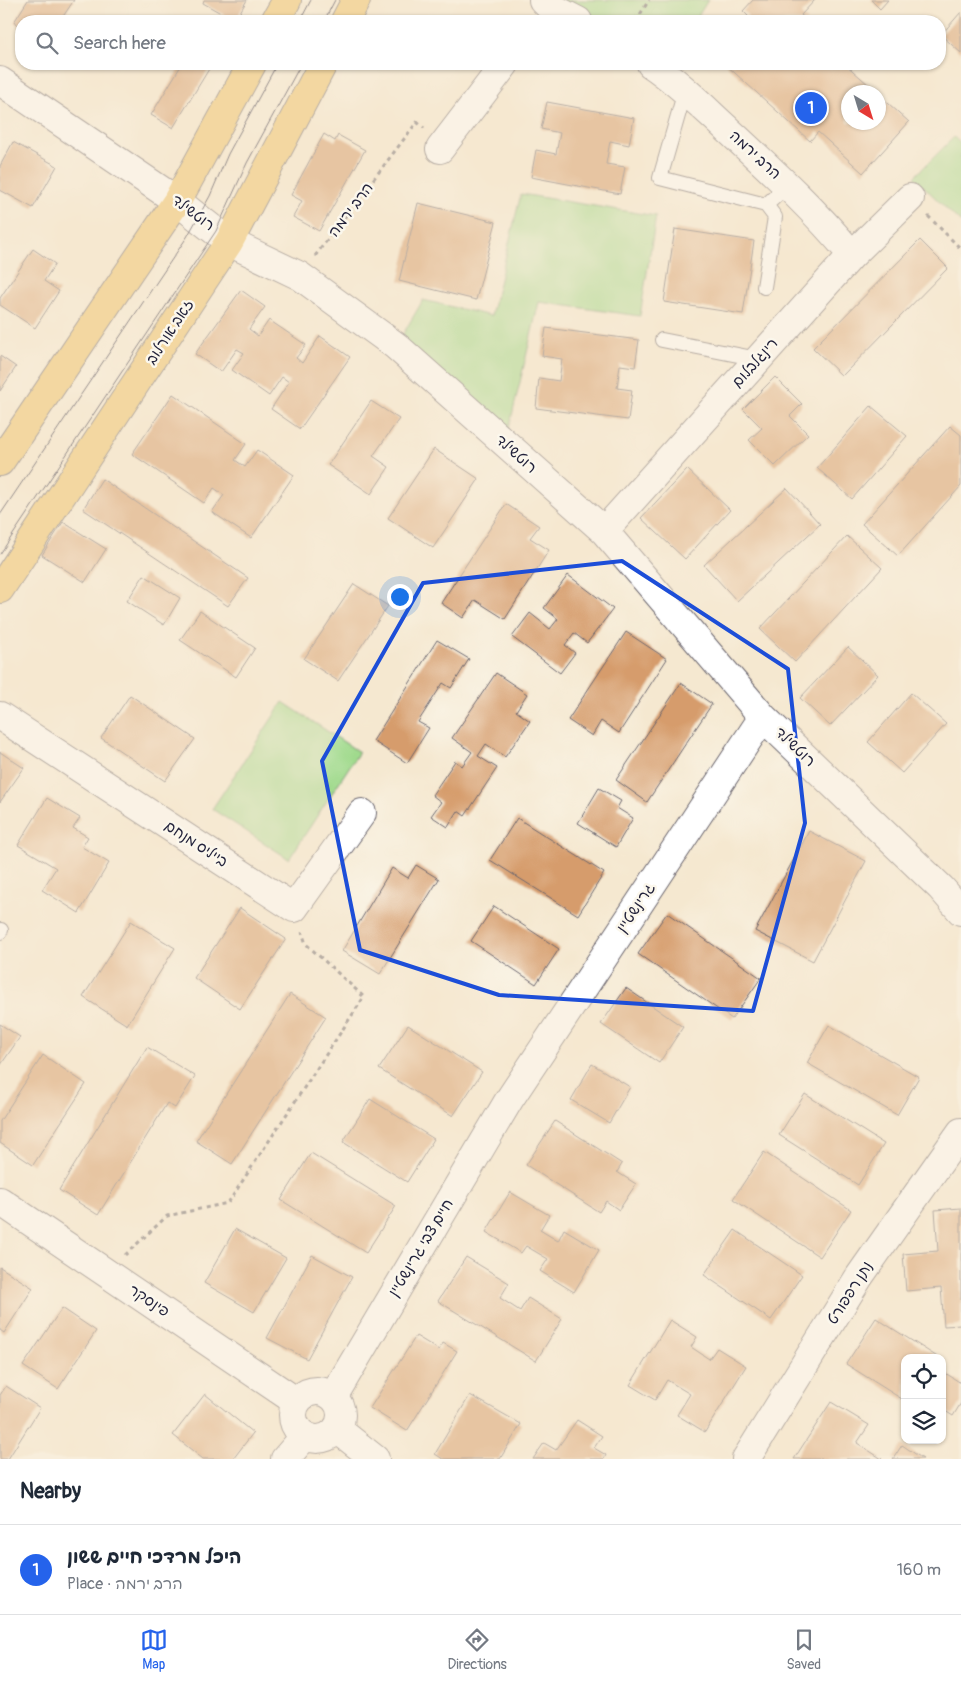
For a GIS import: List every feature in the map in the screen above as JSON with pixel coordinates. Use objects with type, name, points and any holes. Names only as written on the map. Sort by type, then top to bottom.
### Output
[{"type":"main road","points":[[279,15],[287,0]]},
{"type":"main road","points":[[348,15],[356,0]]},
{"type":"main road","points":[[0,462],[177,200],[249,70]]},
{"type":"main road","name":"זאב אורלוב","points":[[0,589],[229,242],[320,70]]},
{"type":"street","points":[[543,9],[560,15]]},
{"type":"street","points":[[441,147],[500,70]]},
{"type":"street","name":"הרב ירמה","points":[[659,70],[685,91],[788,185],[827,225],[852,255]]},
{"type":"street","name":"רוטשילד","points":[[0,81],[177,200],[229,242],[300,276],[402,352],[604,531],[763,717],[941,888],[961,911]]},
{"type":"street","name":"רינגלבלום","points":[[604,531],[852,255],[910,198]]},
{"type":"street","name":"בייליס מנחם","points":[[0,716],[294,908]]},
{"type":"street","name":"גרינשטיין","points":[[509,1100],[763,717]]},
{"type":"street","points":[[294,908],[362,813]]},
{"type":"street","name":"חיים צבי גרינשטיין","points":[[333,1397],[509,1100]]},
{"type":"street","name":"נתן רפפורט","points":[[746,1459],[859,1277],[961,1132]]},
{"type":"street","name":"פינסקר","points":[[0,1201],[297,1402]]},
{"type":"street","points":[[318,1391],[333,1397],[340,1408],[342,1416],[337,1429],[326,1438],[312,1439],[299,1431],[293,1417],[297,1402],[303,1396],[318,1391]]},
{"type":"street","points":[[337,1429],[375,1459]]},
{"type":"street","points":[[285,1459],[305,1436]]},
{"type":"lane","points":[[685,91],[660,178],[766,205],[775,217],[764,287]]},
{"type":"lane","points":[[766,205],[788,185]]},
{"type":"lane","points":[[662,340],[758,359]]},
{"type":"path","points":[[640,15],[650,0]]},
{"type":"path","name":"הרב ירמה","points":[[300,276],[417,122],[441,147]]},
{"type":"path","points":[[910,198],[961,249]]},
{"type":"path","points":[[106,1272],[167,1216],[228,1203],[364,996],[306,944],[294,908]]},
{"type":"highlighted area","points":[[622,561],[788,669],[805,823],[753,1011],[499,995],[360,950],[322,761],[423,583]]},
{"type":"green space","points":[[543,0],[708,0],[699,15],[568,15]]},
{"type":"green space","points":[[954,137],[961,144],[961,223],[914,177]]},
{"type":"green space","points":[[521,194],[656,216],[640,316],[539,302],[505,445],[396,346],[423,300],[491,316]]},
{"type":"green space","points":[[283,702],[359,752],[289,859],[212,809]]},
{"type":"building","points":[[28,0],[74,0],[64,15],[18,15]]},
{"type":"building","points":[[204,0],[247,0],[238,15],[224,15],[203,3]]},
{"type":"building","points":[[753,0],[815,0],[801,15],[747,15],[743,11]]},
{"type":"building","points":[[871,0],[888,0],[880,9]]},
{"type":"building","points":[[961,12],[961,53],[946,40],[946,29]]},
{"type":"building","points":[[178,70],[208,70],[173,128],[151,115]]},
{"type":"building","points":[[732,70],[852,70],[869,85],[841,85],[841,130],[886,130],[886,101],[909,122],[863,173],[818,132],[810,141]]},
{"type":"building","points":[[547,102],[634,118],[629,145],[610,141],[606,164],[625,167],[620,194],[531,177],[536,150],[556,154],[560,133],[541,129]]},
{"type":"building","points":[[324,134],[335,141],[338,135],[365,150],[319,231],[293,217],[302,201],[291,195]]},
{"type":"building","points":[[13,142],[57,166],[33,208],[0,190],[0,166]]},
{"type":"building","points":[[418,203],[496,222],[476,300],[399,281]]},
{"type":"building","points":[[675,229],[754,241],[743,314],[664,302]]},
{"type":"building","points":[[920,240],[948,268],[842,376],[813,348]]},
{"type":"building","points":[[33,249],[55,264],[44,281],[59,291],[35,328],[0,305],[0,298]]},
{"type":"building","points":[[241,290],[265,307],[249,329],[258,336],[269,320],[306,345],[296,358],[302,363],[320,336],[350,357],[300,429],[271,409],[289,382],[282,377],[269,396],[232,370],[244,353],[237,349],[221,372],[195,354]]},
{"type":"building","points":[[546,328],[639,340],[635,367],[620,365],[617,388],[632,390],[628,420],[536,408],[539,378],[559,381],[562,359],[542,356]]},
{"type":"building","points":[[0,356],[16,367],[0,391]]},
{"type":"building","points":[[775,377],[802,404],[790,416],[808,434],[775,466],[749,440],[762,428],[743,409]]},
{"type":"building","points":[[173,394],[246,444],[235,460],[245,467],[257,450],[294,475],[251,538],[212,512],[224,495],[214,488],[204,503],[132,454]]},
{"type":"building","points":[[371,401],[399,419],[373,456],[389,467],[371,494],[328,465]]},
{"type":"building","points":[[871,406],[907,436],[852,499],[817,468]]},
{"type":"building","points":[[950,426],[961,435],[961,486],[898,556],[862,524]]},
{"type":"building","points":[[434,449],[479,479],[433,548],[388,518]]},
{"type":"building","points":[[687,469],[730,510],[685,559],[641,518]]},
{"type":"building","points":[[102,479],[248,578],[228,606],[83,509]]},
{"type":"building","points":[[787,488],[820,524],[737,601],[704,565]]},
{"type":"building","points":[[506,504],[539,526],[530,538],[549,550],[505,619],[475,600],[463,618],[441,603]]},
{"type":"building","points":[[63,522],[106,549],[85,582],[42,555]]},
{"type":"building","points":[[847,536],[882,568],[795,662],[760,629]]},
{"type":"building","points":[[144,575],[180,598],[164,625],[127,601]]},
{"type":"building","points":[[568,575],[613,609],[587,643],[574,633],[565,645],[575,653],[560,673],[512,637],[530,613],[550,629],[558,619],[544,608]]},
{"type":"building","points":[[354,584],[388,606],[338,681],[304,659]]},
{"type":"building","points":[[200,611],[255,648],[236,677],[180,640]]},
{"type":"building","points":[[626,632],[667,659],[619,733],[601,721],[592,736],[568,720]]},
{"type":"building","points":[[437,640],[469,659],[451,688],[443,683],[418,722],[429,728],[407,763],[373,741]]},
{"type":"building","points":[[848,647],[878,675],[830,726],[800,698]]},
{"type":"building","points":[[496,673],[527,694],[516,711],[530,721],[505,757],[486,744],[478,756],[497,768],[465,816],[458,811],[448,827],[431,816],[441,802],[432,795],[455,761],[462,766],[472,752],[452,738]]},
{"type":"building","points":[[681,683],[712,704],[647,802],[616,780]]},
{"type":"building","points":[[911,693],[946,724],[902,773],[868,742]]},
{"type":"building","points":[[130,695],[195,739],[165,781],[101,738]]},
{"type":"building","points":[[0,752],[24,768],[0,802]]},
{"type":"building","points":[[599,788],[621,801],[617,808],[633,818],[616,847],[578,823]]},
{"type":"building","points":[[47,798],[80,818],[73,828],[88,837],[82,847],[109,863],[79,913],[42,890],[56,868],[18,845]]},
{"type":"building","points":[[517,818],[604,873],[578,915],[490,860]]},
{"type":"building","points":[[809,831],[866,861],[813,961],[755,931]]},
{"type":"building","points":[[416,865],[439,879],[380,974],[342,951],[392,868],[408,878]]},
{"type":"building","points":[[494,906],[559,949],[536,984],[471,941]]},
{"type":"building","points":[[240,908],[286,939],[240,1009],[194,978]]},
{"type":"building","points":[[667,913],[761,978],[732,1019],[638,954]]},
{"type":"building","points":[[131,921],[175,948],[127,1025],[83,997]]},
{"type":"building","points":[[626,988],[683,1027],[659,1063],[601,1024]]},
{"type":"building","points":[[290,994],[326,1017],[232,1164],[196,1141]]},
{"type":"building","points":[[0,1024],[20,1037],[0,1066]]},
{"type":"building","points":[[408,1025],[482,1072],[453,1116],[379,1069]]},
{"type":"building","points":[[829,1025],[919,1077],[897,1115],[807,1063]]},
{"type":"building","points":[[147,1047],[195,1076],[175,1108],[167,1103],[98,1215],[59,1190]]},
{"type":"building","points":[[43,1055],[86,1084],[33,1165],[0,1143],[0,1121]]},
{"type":"building","points":[[592,1064],[630,1087],[609,1123],[571,1100]]},
{"type":"building","points":[[805,1094],[884,1144],[858,1185],[779,1135]]},
{"type":"building","points":[[370,1099],[434,1139],[407,1182],[343,1142]]},
{"type":"building","points":[[555,1121],[622,1164],[617,1172],[636,1184],[619,1210],[606,1201],[599,1212],[526,1165]]},
{"type":"building","points":[[764,1152],[851,1210],[820,1257],[733,1199]]},
{"type":"building","points":[[311,1153],[396,1206],[366,1253],[281,1200]]},
{"type":"building","points":[[510,1192],[549,1215],[540,1230],[558,1241],[564,1229],[599,1250],[574,1292],[540,1271],[548,1259],[526,1246],[521,1253],[486,1232]]},
{"type":"building","points":[[961,1208],[961,1325],[944,1326],[941,1288],[906,1291],[903,1254],[938,1251],[935,1210]]},
{"type":"building","points":[[235,1229],[286,1258],[254,1312],[204,1283]]},
{"type":"building","points":[[735,1230],[802,1275],[771,1320],[704,1275]]},
{"type":"building","points":[[312,1255],[352,1277],[307,1359],[267,1338]]},
{"type":"building","points":[[466,1257],[509,1283],[500,1298],[520,1311],[528,1298],[562,1319],[536,1361],[438,1301]]},
{"type":"building","points":[[0,1267],[33,1288],[4,1333],[0,1330]]},
{"type":"building","points":[[62,1308],[96,1331],[58,1389],[23,1366]]},
{"type":"building","points":[[876,1318],[933,1354],[901,1354],[901,1398],[846,1364]]},
{"type":"building","points":[[670,1320],[697,1337],[691,1347],[709,1359],[717,1348],[746,1366],[705,1432],[677,1415],[690,1394],[667,1380],[655,1400],[630,1385]]},
{"type":"building","points":[[416,1336],[439,1350],[443,1343],[457,1351],[407,1431],[370,1408]]},
{"type":"building","points":[[946,1374],[961,1383],[961,1403],[953,1416],[946,1412]]},
{"type":"building","points":[[6,1386],[40,1408],[8,1459],[0,1459],[0,1395]]},
{"type":"building","points":[[205,1394],[253,1433],[233,1459],[203,1459],[173,1435]]},
{"type":"building","points":[[470,1395],[521,1424],[500,1459],[443,1459],[435,1454]]},
{"type":"building","points":[[831,1402],[869,1425],[857,1443],[882,1459],[794,1459]]},
{"type":"building","points":[[577,1420],[602,1436],[594,1448],[606,1455],[604,1459],[533,1459],[544,1443],[556,1450]]},
{"type":"building","points":[[902,1445],[923,1459],[893,1459]]},
{"type":"tram line","points":[[303,15],[311,0]]},
{"type":"tram line","points":[[327,15],[335,0]]},
{"type":"tram line","points":[[0,515],[187,237],[210,196],[228,154],[274,70]]},
{"type":"tram line","points":[[0,554],[216,231],[247,163],[298,70]]},
{"type":"place","name":"היכל מרדכי חיים ששון","points":[[811,108]]}]
